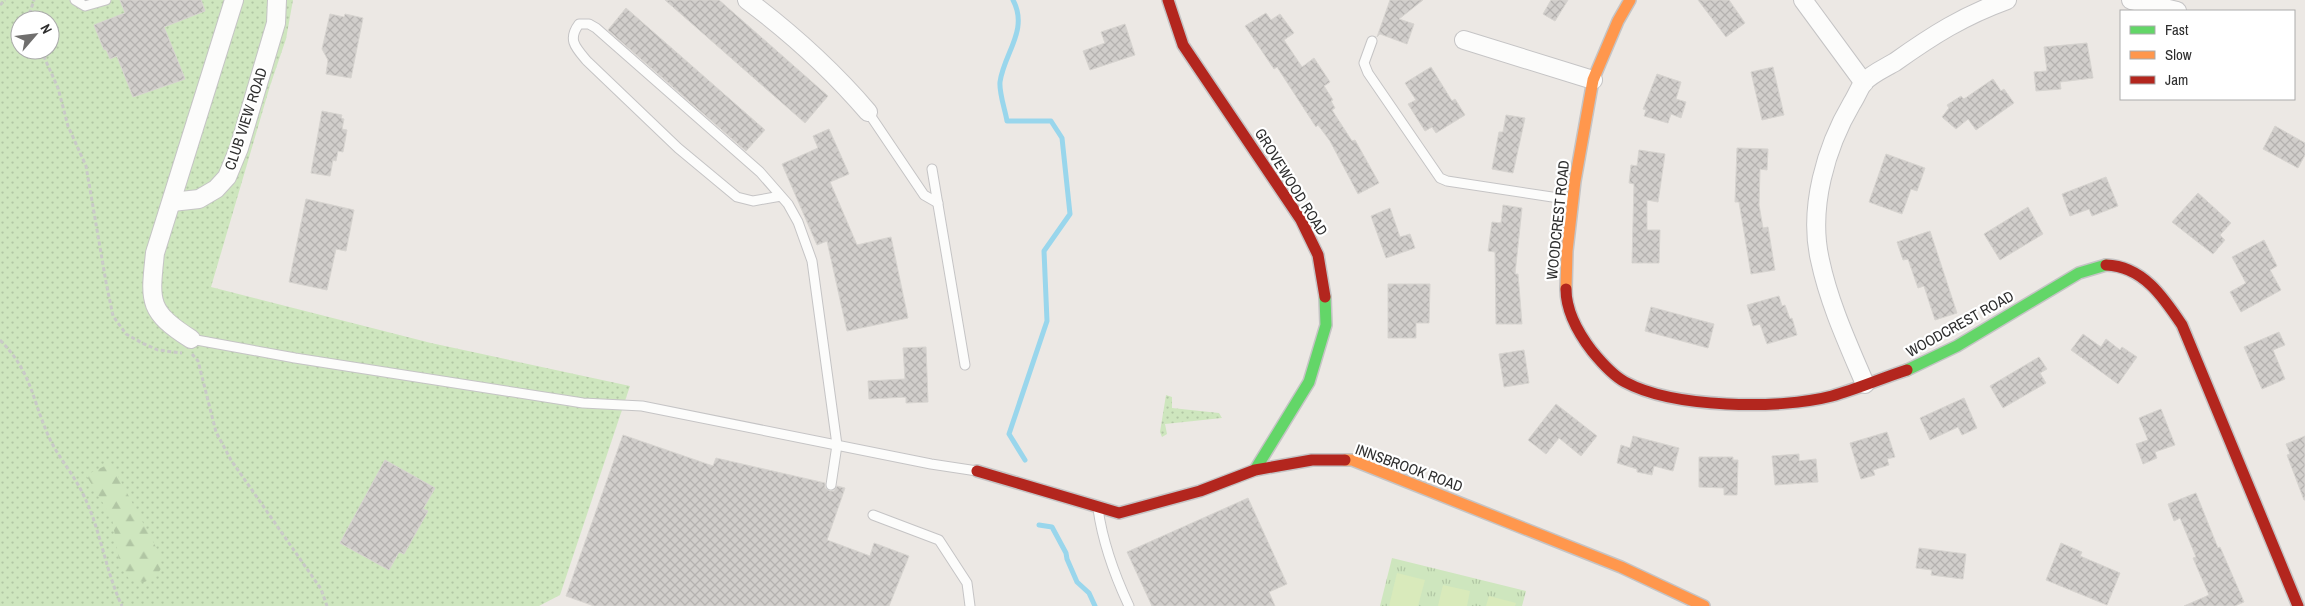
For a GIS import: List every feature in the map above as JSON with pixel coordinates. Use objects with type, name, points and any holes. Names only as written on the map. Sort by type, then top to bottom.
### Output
[{"type":"street","points":[[191,339],[172,326],[155,309],[151,291],[154,253],[172,202],[234,0]]},
{"type":"street","name":"CLUB VIEW ROAD","points":[[172,202],[199,199],[216,190],[227,177],[239,148],[276,23],[277,0]]},
{"type":"street","points":[[747,0],[770,17],[839,78],[868,112]]},
{"type":"street","name":"GROVEWOOD ROAD","points":[[1168,0],[1183,45],[1301,220],[1318,255],[1325,288],[1326,325],[1309,382],[1255,470]]},
{"type":"street","name":"WOODCREST ROAD","points":[[1630,0],[1618,21],[1593,80],[1572,200],[1567,251],[1566,293],[1572,317],[1582,338],[1602,364],[1625,382],[1660,395],[1701,402],[1749,404],[1793,402],[1831,396],[1909,370],[1956,346],[2079,273],[2108,266],[2131,271],[2158,290],[2182,325],[2252,501],[2298,606]]},
{"type":"street","points":[[1803,0],[1864,83]]},
{"type":"street","points":[[1865,384],[1837,316],[1819,259],[1816,223],[1821,185],[1832,145],[1847,111],[1864,83],[1946,26],[1982,9],[2007,0]]},
{"type":"street","points":[[2131,0],[2173,10]]},
{"type":"street","points":[[1464,40],[1593,80]]},
{"type":"street","name":"INNSBROOK ROAD","points":[[977,471],[1119,513],[1200,491],[1255,470],[1312,460],[1352,460],[1621,567],[1704,606]]},
{"type":"lane","points":[[75,0],[85,6],[106,0]]},
{"type":"lane","points":[[781,196],[753,201],[737,197],[678,148],[587,61],[573,45],[573,32],[579,24],[590,24],[596,28],[760,172],[781,196],[798,222],[812,261],[837,446],[831,485]]},
{"type":"lane","points":[[1372,41],[1364,63],[1368,72],[1440,178],[1447,181],[1572,200]]},
{"type":"lane","points":[[868,112],[924,195],[938,203]]},
{"type":"lane","points":[[932,169],[965,364]]},
{"type":"lane","points":[[191,339],[295,358],[583,403],[642,406],[837,446],[977,471]]},
{"type":"lane","points":[[1098,507],[1104,544],[1112,570],[1129,606]]},
{"type":"lane","points":[[873,515],[939,540],[967,583],[970,606]]},
{"type":"path","points":[[0,5],[5,0]]},
{"type":"path","points":[[0,340],[26,372],[49,436],[83,493],[98,529],[116,592],[122,606]]},
{"type":"green space","points":[[0,0],[293,0],[286,39],[270,86],[211,287],[431,343],[630,386],[560,595],[539,606],[0,606]]},
{"type":"green space","points":[[1166,395],[1172,397],[1172,408],[1219,413],[1222,418],[1165,424],[1167,434],[1162,437],[1160,432]]},
{"type":"green space","points":[[111,463],[158,551],[162,567],[155,578],[144,582],[130,580],[120,566],[112,518],[86,475]]},
{"type":"green space","points":[[1392,558],[1526,591],[1522,606],[1380,606]]},
{"type":"green space","points":[[1397,573],[1425,580],[1418,606],[1389,606]]},
{"type":"green space","points":[[1443,585],[1470,591],[1467,606],[1438,606]]},
{"type":"green space","points":[[1489,596],[1516,603],[1515,606],[1486,606]]},
{"type":"building","points":[[120,0],[201,0],[205,11],[164,27],[185,79],[133,97],[117,56],[110,59],[106,49],[104,50],[94,25],[125,13]]},
{"type":"building","points":[[665,0],[719,0],[828,96],[805,123]]},
{"type":"building","points":[[1390,0],[1423,0],[1399,19],[1414,24],[1407,44],[1380,34],[1377,37]]},
{"type":"building","points":[[1551,0],[1568,0],[1555,21],[1543,14]]},
{"type":"building","points":[[1698,0],[1729,0],[1745,23],[1726,37]]},
{"type":"building","points":[[626,8],[765,130],[746,151],[608,30]]},
{"type":"building","points":[[1266,13],[1271,20],[1280,14],[1294,33],[1284,40],[1302,67],[1314,58],[1330,82],[1324,86],[1333,100],[1331,101],[1335,108],[1332,110],[1352,141],[1355,140],[1379,183],[1358,194],[1330,141],[1318,125],[1316,127],[1277,67],[1274,69],[1245,26]]},
{"type":"building","points":[[330,14],[344,17],[345,14],[363,18],[351,78],[326,74],[328,60],[322,49]]},
{"type":"building","points":[[1125,24],[1135,55],[1090,70],[1083,51],[1105,43],[1101,32]]},
{"type":"building","points":[[2087,43],[2093,78],[2060,82],[2061,89],[2036,91],[2034,72],[2047,71],[2044,47]]},
{"type":"building","points":[[1431,67],[1452,101],[1455,99],[1465,115],[1436,133],[1432,127],[1425,131],[1408,104],[1416,100],[1405,83]]},
{"type":"building","points":[[1773,67],[1784,115],[1762,120],[1751,72]]},
{"type":"building","points":[[1657,74],[1681,82],[1676,99],[1686,102],[1681,118],[1671,114],[1668,123],[1644,116],[1646,110],[1643,109]]},
{"type":"building","points":[[1993,79],[2001,91],[2004,89],[2014,103],[1976,130],[1968,119],[1956,129],[1942,117],[1949,108],[1947,105],[1961,96],[1964,99]]},
{"type":"building","points":[[322,111],[342,115],[341,118],[344,119],[342,129],[347,130],[343,152],[338,151],[336,161],[333,160],[330,176],[311,173]]},
{"type":"building","points":[[1506,115],[1525,118],[1513,173],[1492,169],[1499,132],[1503,132]]},
{"type":"building","points":[[2275,126],[2305,143],[2305,155],[2298,168],[2263,149]]},
{"type":"building","points":[[829,129],[849,174],[830,182],[857,245],[891,237],[908,318],[847,331],[827,241],[817,245],[782,164],[818,148],[813,136]]},
{"type":"building","points":[[1737,148],[1768,149],[1767,170],[1760,169],[1759,205],[1763,228],[1768,227],[1775,270],[1751,274],[1739,202],[1735,202]]},
{"type":"building","points":[[1639,150],[1665,154],[1658,202],[1647,200],[1647,230],[1660,230],[1659,263],[1632,263],[1634,184],[1629,183],[1631,165],[1637,166]]},
{"type":"building","points":[[1886,154],[1925,168],[1917,191],[1911,189],[1902,214],[1869,202]]},
{"type":"building","points":[[2106,177],[2118,206],[2092,216],[2089,209],[2070,216],[2062,194]]},
{"type":"building","points":[[2198,193],[2231,223],[2220,235],[2225,240],[2213,254],[2172,222]]},
{"type":"building","points":[[306,199],[354,210],[346,251],[336,249],[327,290],[289,282]]},
{"type":"building","points":[[1503,205],[1522,208],[1515,274],[1518,274],[1522,324],[1496,324],[1495,252],[1488,251],[1492,222],[1501,223]]},
{"type":"building","points":[[2028,207],[2043,234],[2000,260],[1984,234]]},
{"type":"building","points":[[1390,208],[1400,237],[1410,234],[1415,248],[1386,258],[1371,216]]},
{"type":"building","points":[[1930,231],[1957,313],[1935,320],[1924,286],[1918,288],[1908,259],[1903,260],[1897,242]]},
{"type":"building","points":[[2264,240],[2277,266],[2270,270],[2281,290],[2241,312],[2230,292],[2246,283],[2232,257]]},
{"type":"building","points":[[1388,284],[1430,284],[1429,323],[1416,323],[1416,338],[1388,338]]},
{"type":"building","points":[[1779,296],[1782,306],[1785,305],[1790,319],[1792,318],[1797,335],[1767,344],[1760,324],[1753,326],[1747,305]]},
{"type":"building","points":[[1651,307],[1714,324],[1708,348],[1645,331]]},
{"type":"building","points":[[2279,332],[2285,345],[2273,350],[2285,379],[2262,389],[2244,347]]},
{"type":"building","points":[[2083,334],[2101,347],[2106,339],[2120,350],[2122,347],[2137,357],[2118,384],[2071,350]]},
{"type":"building","points":[[926,347],[928,402],[906,403],[906,397],[869,399],[868,381],[905,379],[903,348]]},
{"type":"building","points":[[1524,350],[1529,383],[1504,387],[1499,354]]},
{"type":"building","points":[[2039,357],[2047,369],[2040,373],[2046,383],[2003,408],[1990,386]]},
{"type":"building","points":[[1964,398],[1977,428],[1962,435],[1958,427],[1930,440],[1920,418]]},
{"type":"building","points":[[1556,404],[1597,436],[1581,456],[1559,438],[1546,454],[1528,440]]},
{"type":"building","points":[[2161,409],[2175,445],[2155,452],[2157,458],[2143,464],[2136,444],[2148,440],[2139,418]]},
{"type":"building","points":[[1887,432],[1895,457],[1887,459],[1889,465],[1873,470],[1875,475],[1861,479],[1850,443]]},
{"type":"building","points":[[623,435],[713,466],[716,458],[825,483],[825,488],[830,491],[834,491],[837,486],[845,488],[827,540],[870,556],[874,543],[909,556],[889,606],[594,606],[566,596]]},
{"type":"building","points":[[1633,436],[1679,448],[1673,471],[1654,466],[1652,475],[1637,472],[1637,469],[1617,463],[1621,445],[1630,448]]},
{"type":"building","points":[[2305,436],[2304,500],[2287,455],[2290,454],[2286,444]]},
{"type":"building","points":[[1799,454],[1799,461],[1816,459],[1818,482],[1775,485],[1772,456]]},
{"type":"building","points":[[1699,457],[1733,457],[1733,460],[1738,460],[1737,495],[1724,495],[1724,488],[1699,487]]},
{"type":"building","points":[[385,460],[435,488],[423,509],[428,511],[404,554],[399,552],[389,570],[340,543]]},
{"type":"building","points":[[2196,493],[2218,548],[2220,547],[2244,602],[2235,606],[2184,606],[2209,595],[2193,558],[2196,557],[2180,518],[2174,521],[2168,504]]},
{"type":"building","points":[[1248,498],[1287,584],[1269,592],[1275,606],[1152,606],[1127,552]]},
{"type":"building","points":[[2061,543],[2082,552],[2080,556],[2120,573],[2107,605],[2046,580]]},
{"type":"building","points":[[1919,548],[1966,554],[1963,579],[1931,575],[1932,570],[1916,568]]},
{"type":"waterway","points":[[1013,0],[1017,11],[1017,31],[1002,71],[1000,82],[1007,121],[1051,121],[1062,138],[1070,214],[1044,251],[1047,321],[1009,434],[1025,460]]},
{"type":"waterway","points":[[1039,525],[1052,527],[1066,553],[1077,582],[1089,593],[1095,606]]},
{"type":"traffic: fast","points":[[1907,370],[1957,346],[2079,273],[2106,265]]},
{"type":"traffic: fast","points":[[1255,470],[1309,382],[1326,325],[1325,297]]},
{"type":"traffic: slow","points":[[1566,289],[1567,251],[1575,181],[1593,80],[1618,21],[1630,0]]},
{"type":"traffic: slow","points":[[1345,460],[1352,460],[1621,567],[1704,606]]},
{"type":"traffic: jam","points":[[1168,0],[1183,45],[1301,220],[1318,255],[1325,297]]},
{"type":"traffic: jam","points":[[2106,265],[2119,267],[2142,277],[2160,294],[2182,325],[2298,606]]},
{"type":"traffic: jam","points":[[1566,289],[1568,306],[1578,330],[1592,351],[1607,368],[1625,382],[1646,391],[1670,397],[1698,402],[1727,404],[1756,405],[1784,403],[1832,396],[1907,370]]},
{"type":"traffic: jam","points":[[977,471],[1119,513],[1200,491],[1255,470],[1312,460],[1345,460]]}]
